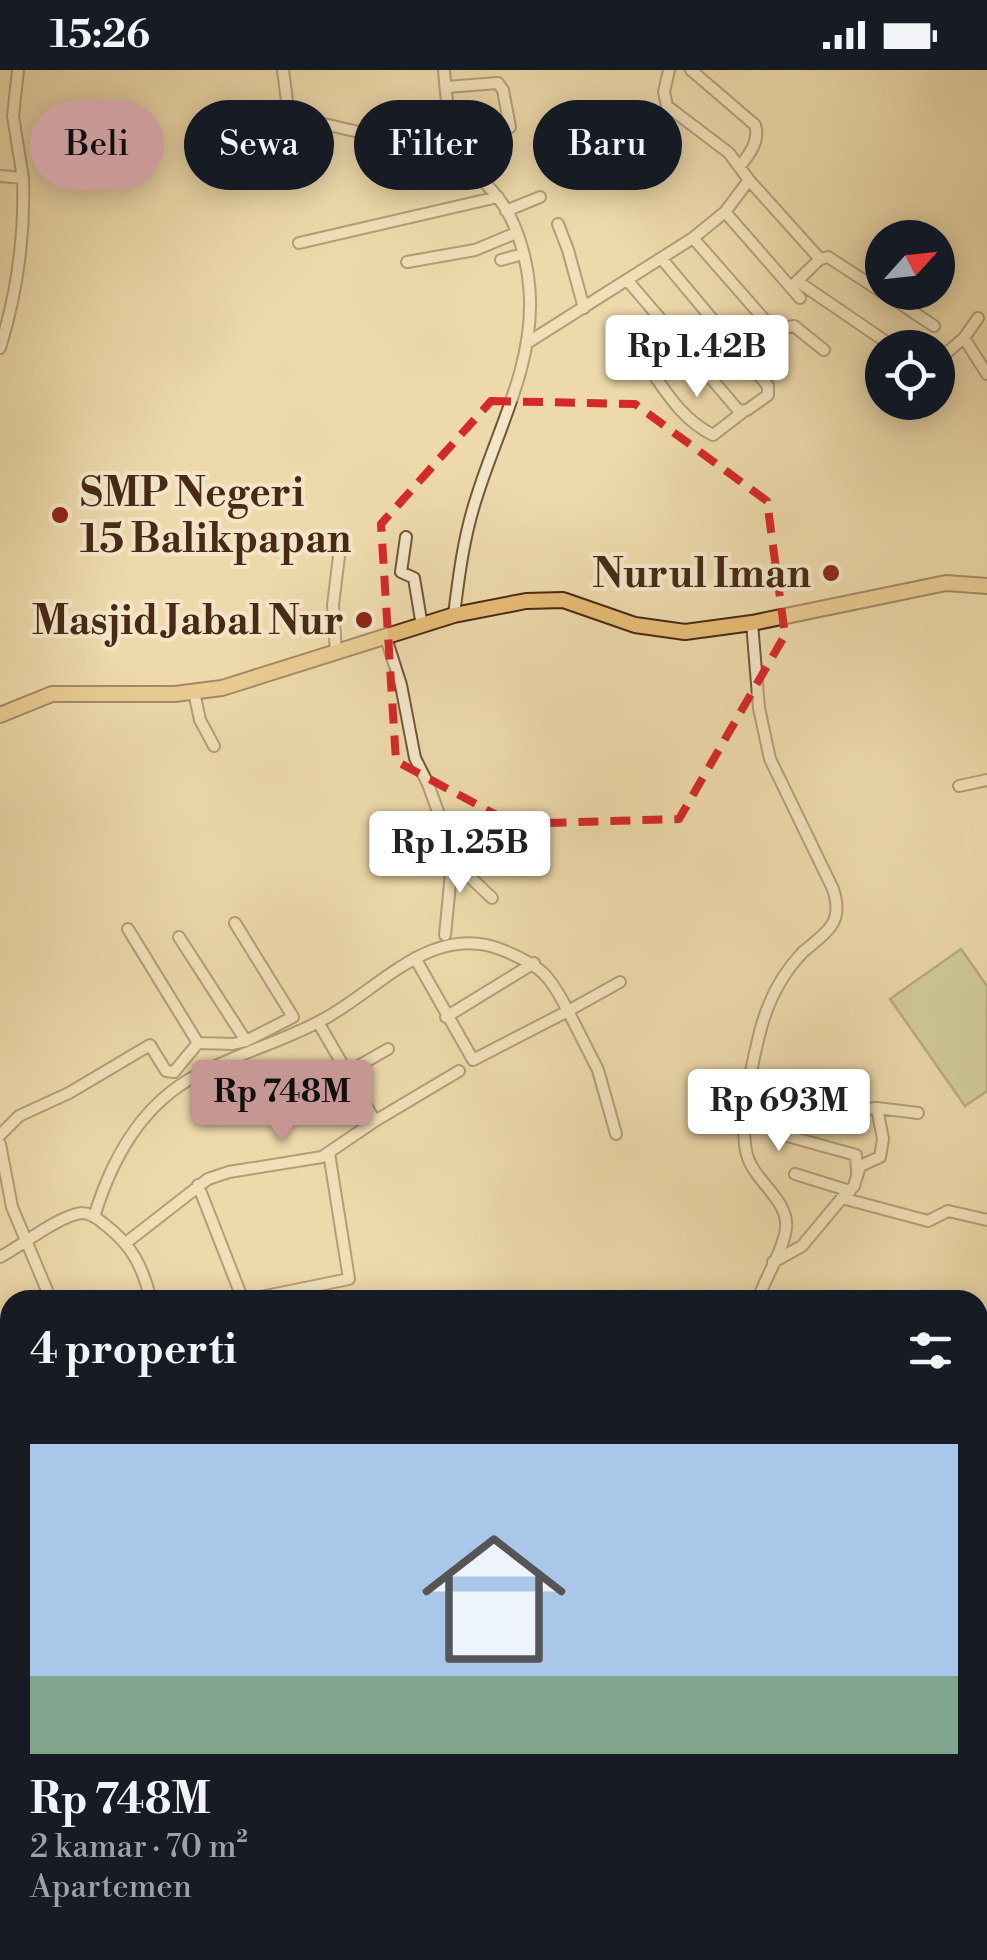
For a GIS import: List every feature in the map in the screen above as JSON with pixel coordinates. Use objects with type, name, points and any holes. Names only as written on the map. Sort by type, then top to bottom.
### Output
[{"type":"highway","points":[[0,715],[52,694],[194,692],[254,680],[488,606],[551,599],[572,602],[635,625],[670,632],[752,623],[946,584],[987,586]]},
{"type":"street","points":[[0,348],[23,239],[23,178],[13,116],[18,70]]},
{"type":"street","points":[[283,70],[290,116],[354,131]]},
{"type":"street","points":[[444,70],[448,100]]},
{"type":"street","points":[[669,70],[664,92],[667,106],[720,145],[820,259]]},
{"type":"street","points":[[691,70],[754,124],[754,146],[740,166]]},
{"type":"street","points":[[446,86],[498,83],[505,100]]},
{"type":"street","points":[[0,176],[23,178]]},
{"type":"street","points":[[527,343],[694,238],[725,212],[748,180]]},
{"type":"street","points":[[454,615],[464,540],[517,387],[527,343],[530,298],[524,254],[506,211],[492,190]]},
{"type":"street","points":[[299,243],[498,197]]},
{"type":"street","points":[[506,211],[540,197]]},
{"type":"street","points":[[725,212],[794,284],[867,330]]},
{"type":"street","points":[[558,224],[584,308]]},
{"type":"street","points":[[407,262],[474,250],[516,233]]},
{"type":"street","points":[[694,238],[770,326],[794,326],[824,350]]},
{"type":"street","points":[[501,260],[524,254]]},
{"type":"street","points":[[794,284],[820,259],[828,257],[865,281]]},
{"type":"street","points":[[656,378],[678,409],[698,428],[713,435],[768,394],[768,386],[662,259]]},
{"type":"street","points":[[628,281],[743,412]]},
{"type":"street","points":[[794,284],[800,298]]},
{"type":"street","points":[[910,310],[934,326]]},
{"type":"street","points":[[955,346],[978,318]]},
{"type":"street","points":[[964,338],[987,374]]},
{"type":"street","points":[[406,537],[401,572],[414,578],[422,626]]},
{"type":"street","points":[[336,653],[332,605],[340,548]]},
{"type":"street","points":[[752,623],[760,708],[770,758],[837,904],[830,928],[793,964],[772,998],[759,1034],[746,1153],[785,1216],[784,1234],[762,1290]]},
{"type":"street","points":[[386,638],[401,685],[415,758],[451,844],[453,861],[445,935]]},
{"type":"street","points":[[194,692],[200,720],[214,746]]},
{"type":"street","points":[[960,786],[987,780]]},
{"type":"street","points":[[453,861],[492,898]]},
{"type":"street","points":[[198,1043],[246,1041],[293,1017],[235,923]]},
{"type":"street","points":[[128,929],[198,1043]]},
{"type":"street","points":[[180,936],[246,1041]]},
{"type":"street","points":[[94,1216],[117,1155],[149,1112],[193,1076],[318,1022],[358,999],[414,958],[446,945],[472,942],[498,948],[534,964],[549,976],[598,1070],[616,1134]]},
{"type":"street","points":[[414,958],[476,1061],[620,982]]},
{"type":"street","points":[[446,1016],[534,964]]},
{"type":"street","points":[[318,1022],[375,1120]]},
{"type":"street","points":[[0,1135],[19,1116],[69,1093],[150,1045],[166,1070],[174,1072],[198,1043]]},
{"type":"street","points":[[346,1074],[388,1049]]},
{"type":"street","points":[[127,1242],[198,1185],[229,1172],[296,1163],[329,1153],[375,1120],[459,1071]]},
{"type":"street","points":[[750,1092],[842,1111],[877,1108],[918,1113]]},
{"type":"street","points":[[783,1097],[777,1126],[780,1134],[856,1155],[857,1172]]},
{"type":"street","points":[[772,1262],[802,1246],[846,1195],[863,1164],[880,1158],[883,1140],[877,1108]]},
{"type":"street","points":[[0,1144],[11,1201],[47,1290]]},
{"type":"street","points":[[292,1290],[349,1278],[329,1153]]},
{"type":"street","points":[[796,1174],[846,1195],[928,1221],[948,1210],[987,1220]]},
{"type":"street","points":[[198,1185],[241,1290]]},
{"type":"street","points":[[0,1257],[78,1214],[94,1216],[127,1242],[148,1290]]},
{"type":"highlighted area","points":[[491,401],[635,404],[767,501],[785,635],[679,819],[513,824],[396,761],[381,524]]},
{"type":"green space","points":[[961,949],[987,986],[987,1091],[965,1106],[890,999]]},
{"type":"place","name":"SMP Negeri 15 Balikpapan","points":[[60,515]]},
{"type":"place","name":"Nurul Iman","points":[[831,573]]},
{"type":"place","name":"Masjid Jabal Nur","points":[[364,620]]}]
